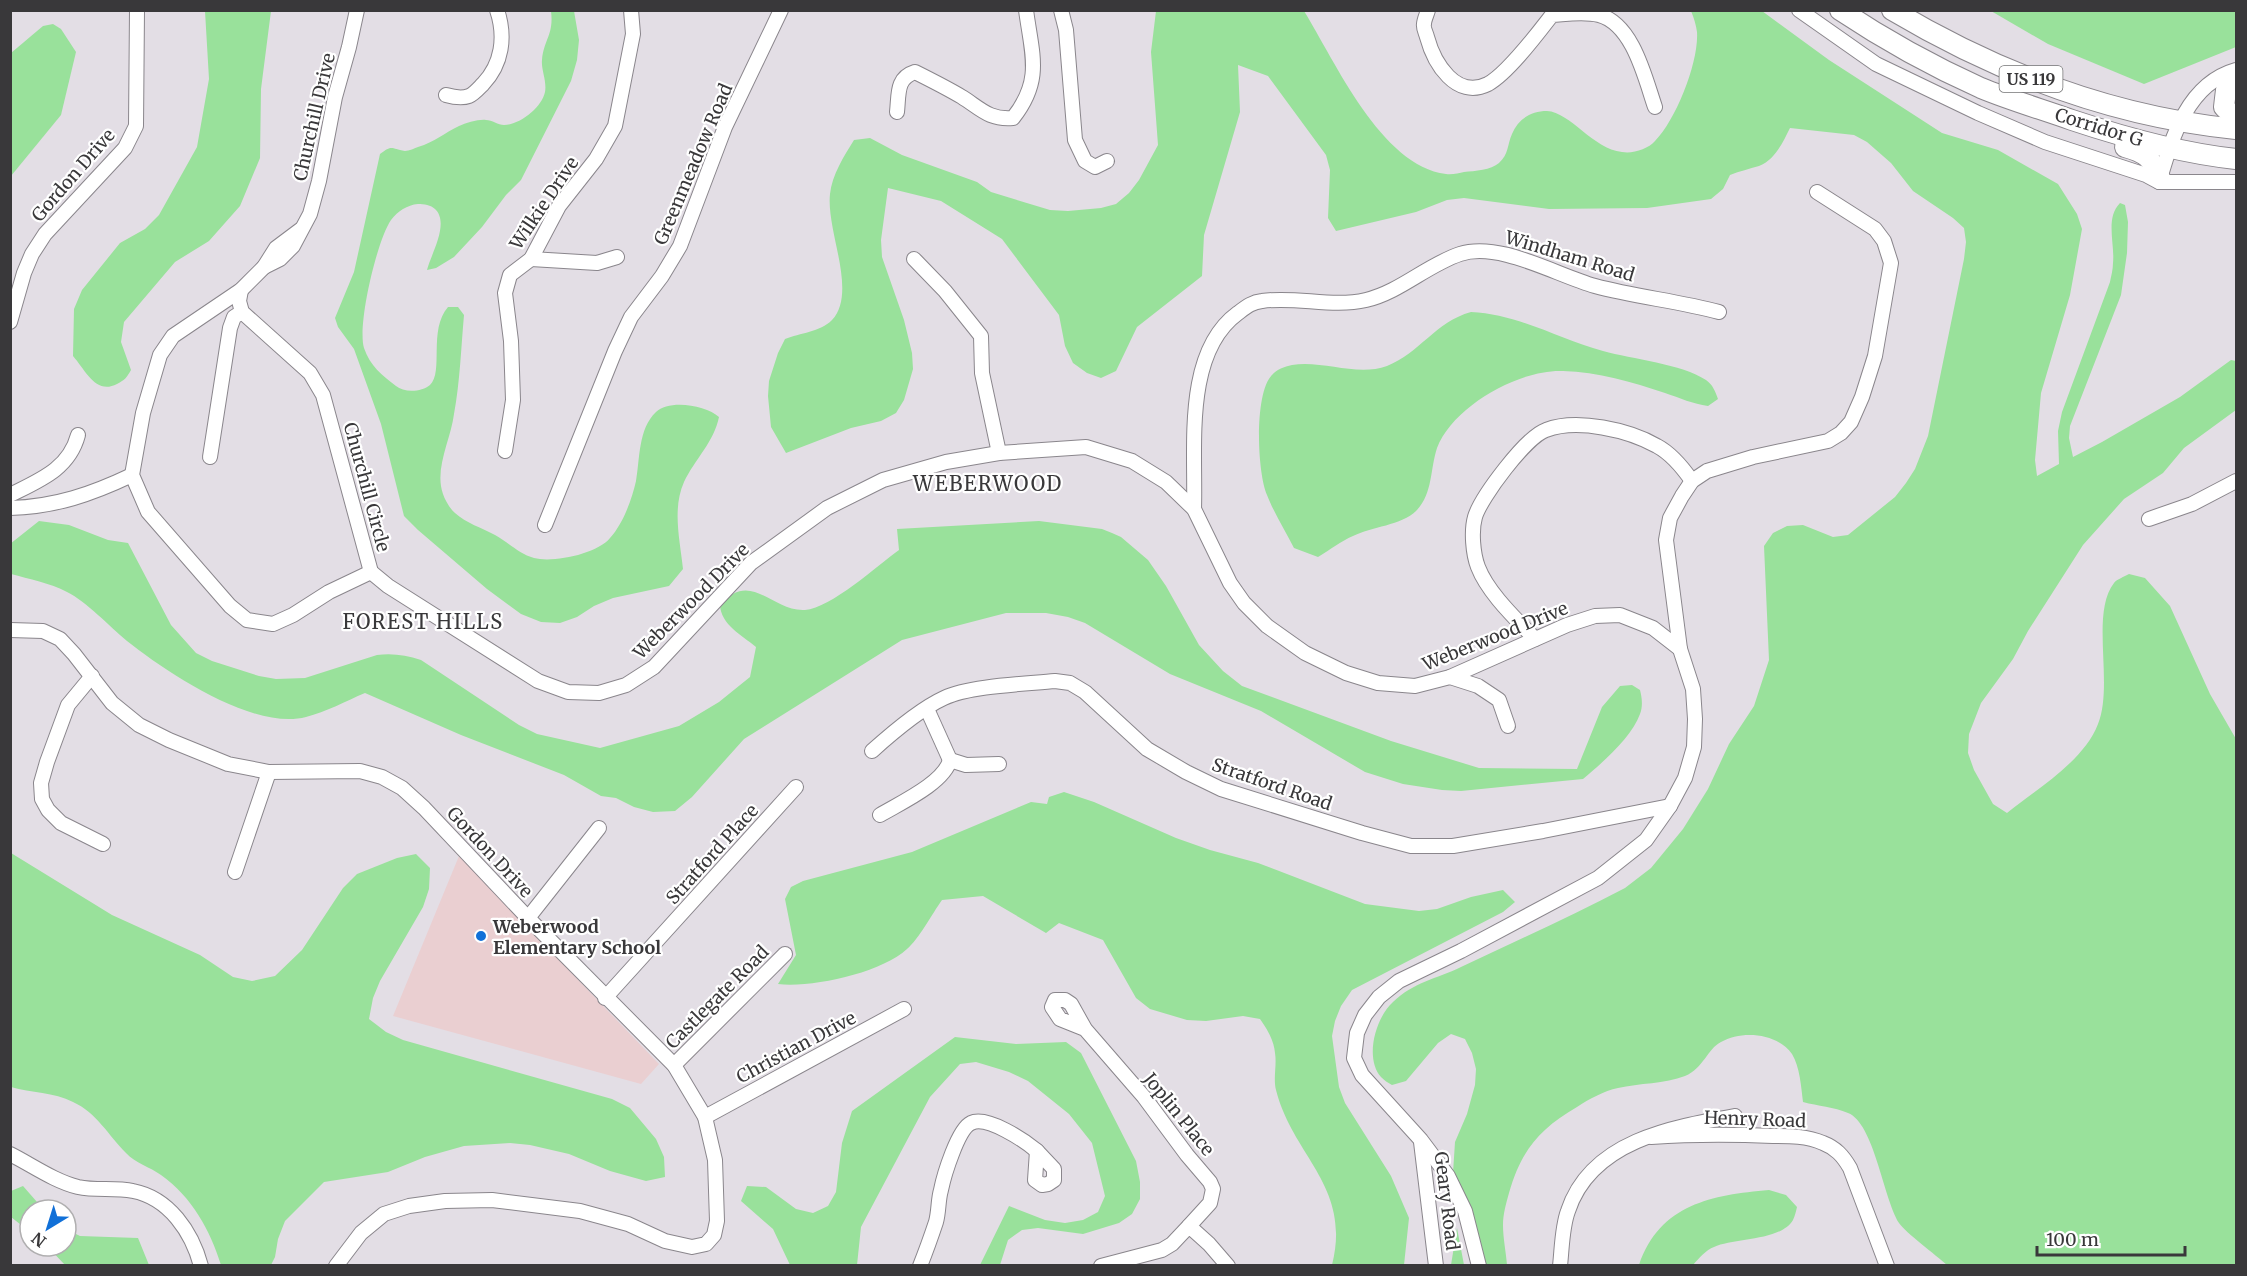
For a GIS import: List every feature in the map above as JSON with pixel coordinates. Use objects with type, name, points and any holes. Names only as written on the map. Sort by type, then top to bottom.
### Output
[{"type":"highway","name":"Corridor G","points":[[1840,10],[1898,47],[1981,88],[2007,98],[2169,149],[2236,159]]},
{"type":"highway","name":"Corridor G","points":[[1892,10],[1948,42],[2040,83],[2180,123],[2236,129]]},
{"type":"highway","points":[[2236,84],[2226,90],[2224,107],[2236,119]]},
{"type":"highway","points":[[2007,98],[2037,115],[2091,138],[2138,150],[2151,158],[2160,180]]},
{"type":"street","name":"Gordon Drive","points":[[10,322],[32,254],[45,234],[125,148],[136,126],[137,10]]},
{"type":"street","name":"Churchill Drive","points":[[241,290],[264,267],[276,248],[300,230],[310,214],[319,181],[335,97],[357,10]]},
{"type":"street","points":[[446,95],[457,98],[468,96],[481,86],[494,70],[498,62],[502,40],[497,10]]},
{"type":"street","name":"Wilkie Drive","points":[[505,451],[513,400],[511,341],[505,293],[510,274],[531,259],[559,206],[596,159],[615,126],[633,34],[631,10]]},
{"type":"street","name":"Greenmeadow Road","points":[[545,525],[619,343],[631,317],[663,276],[680,246],[725,127],[781,10]]},
{"type":"street","points":[[897,112],[900,81],[906,75],[915,72],[964,99],[982,113],[1003,119],[1013,118],[1025,104],[1032,85],[1033,62],[1026,10]]},
{"type":"street","points":[[1061,10],[1066,30],[1075,140],[1085,161],[1095,167],[1107,162]]},
{"type":"street","points":[[1428,10],[1424,25],[1430,50],[1443,74],[1469,87],[1487,84],[1500,75],[1552,15],[1581,13],[1600,15],[1623,31],[1639,61],[1655,107]]},
{"type":"street","points":[[1799,10],[1876,64],[2044,142],[2160,180],[2236,182]]},
{"type":"street","points":[[2160,180],[2180,123],[2201,89],[2236,70]]},
{"type":"street","points":[[2215,80],[2236,78]]},
{"type":"street","points":[[1479,1266],[1465,1211],[1448,1176],[1421,1140],[1362,1076],[1354,1058],[1357,1033],[1365,1015],[1379,997],[1399,981],[1461,951],[1598,878],[1646,840],[1670,806],[1685,778],[1694,747],[1695,719],[1692,689],[1680,649],[1666,540],[1670,518],[1692,481],[1707,471],[1752,457],[1828,441],[1841,433],[1851,422],[1862,398],[1875,356],[1891,263],[1884,241],[1875,229],[1818,192]]},
{"type":"street","name":"Windham Road","points":[[1194,509],[1194,408],[1198,379],[1214,339],[1227,321],[1251,303],[1287,299],[1352,303],[1373,298],[1460,254],[1484,251],[1507,254],[1596,286],[1654,299],[1686,303],[1719,312]]},
{"type":"street","points":[[531,259],[597,263],[617,257]]},
{"type":"street","points":[[914,259],[945,291],[981,336],[982,373],[999,453]]},
{"type":"street","points":[[210,457],[230,328],[234,318],[242,312],[239,301],[241,290]]},
{"type":"street","points":[[10,508],[59,502],[98,492],[132,475],[143,413],[160,355],[173,336],[241,290]]},
{"type":"street","name":"Churchill Circle","points":[[132,475],[148,512],[230,606],[247,620],[273,624],[294,615],[329,592],[371,572],[323,395],[310,373],[242,312]]},
{"type":"street","points":[[1535,639],[1502,605],[1478,567],[1473,539],[1475,517],[1488,494],[1522,447],[1544,430],[1562,426],[1586,426],[1623,432],[1658,446],[1680,463],[1692,481]]},
{"type":"street","points":[[10,495],[64,464],[74,451],[78,435]]},
{"type":"street","name":"Weberwood Drive","points":[[371,572],[388,586],[538,681],[568,692],[599,693],[626,685],[654,667],[751,563],[827,508],[883,480],[946,462],[999,453],[1086,447],[1132,461],[1166,482],[1194,509],[1230,583],[1244,603],[1267,626],[1305,652],[1346,673],[1378,683],[1415,686],[1450,676],[1595,616],[1620,615],[1653,628],[1680,649]]},
{"type":"street","points":[[2149,519],[2192,504],[2236,481]]},
{"type":"street","name":"Gordon Drive","points":[[10,630],[43,631],[60,639],[112,703],[133,720],[152,732],[228,764],[269,772],[360,771],[382,777],[402,788],[424,808],[605,998],[674,1065],[705,1117],[715,1160],[717,1221],[714,1235],[706,1244],[692,1248],[665,1241],[628,1224],[580,1211],[492,1200],[445,1201],[409,1206],[384,1214],[361,1233],[336,1266]]},
{"type":"street","points":[[92,676],[68,705],[41,783],[42,799],[48,810],[61,823],[102,844]]},
{"type":"street","points":[[1450,676],[1478,686],[1499,700],[1508,726]]},
{"type":"street","name":"Stratford Road","points":[[872,751],[889,736],[943,698],[964,692],[1055,681],[1070,684],[1085,692],[1147,749],[1221,789],[1411,846],[1453,846],[1670,806]]},
{"type":"street","points":[[880,815],[937,780],[948,769],[950,760],[927,709]]},
{"type":"street","points":[[950,760],[966,765],[999,764]]},
{"type":"street","points":[[235,872],[269,772]]},
{"type":"street","name":"Stratford Place","points":[[605,998],[796,787]]},
{"type":"street","points":[[528,918],[599,828]]},
{"type":"street","name":"Castlegate Road","points":[[674,1065],[785,954]]},
{"type":"street","name":"Christian Drive","points":[[705,1117],[904,1010]]},
{"type":"street","name":"Joplin Place","points":[[1085,1029],[1144,1097],[1210,1182],[1213,1189],[1210,1203],[1172,1244],[1162,1250],[1101,1266]]},
{"type":"street","points":[[1560,1266],[1567,1213],[1582,1182],[1598,1164],[1613,1152],[1651,1137],[1691,1124],[1735,1116]]},
{"type":"street","points":[[920,1266],[936,1221],[940,1191],[966,1127],[972,1123],[985,1122],[1026,1141],[1037,1151]]},
{"type":"street","name":"Henry Road","points":[[1651,1137],[1700,1134],[1776,1136],[1815,1140],[1832,1146],[1850,1168],[1887,1266]]},
{"type":"street","name":"Geary Road","points":[[1421,1140],[1436,1266]]},
{"type":"street","points":[[10,1154],[75,1186],[95,1190],[134,1191],[157,1199],[178,1218],[196,1247],[201,1266]]},
{"type":"street","points":[[1189,1226],[1228,1266]]},
{"type":"shaded area","name":"Weberwood Elementary School","points":[[459,856],[659,1064],[641,1084],[393,1016]]},
{"type":"green space","points":[[205,11],[271,11],[261,89],[260,158],[240,206],[209,241],[175,262],[124,322],[121,342],[131,370],[120,383],[110,387],[103,386],[92,380],[73,356],[74,309],[82,290],[120,243],[145,229],[159,215],[197,147],[209,79]]},
{"type":"green space","points":[[551,11],[574,11],[579,40],[577,60],[571,81],[521,180],[454,257],[436,268],[427,270],[440,230],[441,222],[435,209],[418,204],[406,207],[397,214],[386,230],[374,263],[363,321],[363,337],[364,348],[370,360],[386,378],[404,390],[422,389],[430,385],[434,379],[437,338],[442,316],[448,307],[458,307],[464,315],[458,390],[440,474],[443,494],[446,502],[459,517],[534,558],[552,559],[574,556],[595,549],[610,538],[623,519],[629,503],[636,481],[643,436],[650,419],[656,412],[670,406],[688,405],[706,409],[719,417],[709,442],[688,474],[680,492],[678,525],[683,569],[669,586],[613,598],[577,617],[560,623],[541,622],[521,614],[487,589],[404,516],[381,424],[354,349],[338,327],[335,318],[354,272],[380,154],[390,148],[405,151],[412,149],[429,143],[459,126],[480,120],[502,125],[517,122],[535,109],[545,92],[542,60],[550,32]]},
{"type":"green space","points":[[1156,11],[1304,11],[1345,82],[1381,132],[1401,152],[1423,167],[1451,174],[1483,170],[1499,163],[1505,156],[1518,124],[1530,114],[1541,111],[1556,113],[1564,117],[1611,149],[1635,152],[1644,149],[1663,132],[1685,90],[1697,44],[1697,32],[1691,11],[1762,11],[1829,60],[1942,133],[1998,150],[2058,184],[2077,214],[2082,229],[2070,295],[2041,393],[2035,460],[2037,476],[2059,464],[2058,431],[2062,412],[2110,282],[2113,266],[2112,224],[2115,209],[2120,203],[2125,205],[2128,222],[2127,253],[2121,295],[2070,426],[2069,438],[2073,457],[2180,397],[2231,360],[2236,361],[2236,410],[2184,448],[2163,473],[2124,499],[2083,545],[2028,631],[2013,659],[1981,703],[1969,734],[1968,753],[1974,770],[1993,804],[2007,813],[2071,762],[2082,750],[2098,724],[2104,689],[2104,612],[2107,596],[2114,583],[2129,574],[2145,578],[2170,606],[2210,694],[2236,739],[2236,1265],[1947,1265],[1899,1223],[1871,1145],[1857,1120],[1843,1111],[1803,1102],[1798,1071],[1792,1054],[1778,1042],[1749,1035],[1729,1038],[1716,1045],[1697,1068],[1685,1076],[1669,1081],[1626,1086],[1607,1091],[1586,1101],[1552,1124],[1533,1142],[1526,1153],[1509,1193],[1503,1225],[1507,1265],[1482,1265],[1453,1173],[1455,1142],[1467,1114],[1475,1085],[1476,1069],[1472,1053],[1465,1039],[1451,1034],[1438,1043],[1406,1081],[1392,1085],[1381,1077],[1373,1059],[1377,1027],[1393,1002],[1417,985],[1523,938],[1625,888],[1651,868],[1683,829],[1708,789],[1729,744],[1754,706],[1769,660],[1764,546],[1773,533],[1787,526],[1803,525],[1833,537],[1848,535],[1895,497],[1915,469],[1928,436],[1964,259],[1966,242],[1964,228],[1913,191],[1891,163],[1867,142],[1854,135],[1790,128],[1770,160],[1730,175],[1723,189],[1711,199],[1647,208],[1549,209],[1464,198],[1447,200],[1416,212],[1336,231],[1328,218],[1330,170],[1326,155],[1268,76],[1238,65],[1240,112],[1204,235],[1202,276],[1137,327],[1116,371],[1101,378],[1087,373],[1073,363],[1065,346],[1059,315],[1002,239],[941,201],[888,188],[881,240],[882,257],[904,320],[912,353],[913,369],[904,400],[896,413],[881,421],[851,428],[786,453],[771,427],[769,381],[785,339],[822,327],[832,320],[839,308],[842,278],[832,225],[830,194],[836,173],[854,140],[870,138],[902,155],[977,182],[991,192],[1050,210],[1101,208],[1116,204],[1139,180],[1158,145],[1151,52]]},
{"type":"green space","points":[[1991,11],[2236,11],[2236,47],[2144,84],[2048,44]]},
{"type":"green space","points":[[53,24],[61,29],[76,52],[61,115],[11,176],[11,53],[43,26]]},
{"type":"green space","points":[[1471,312],[1505,317],[1603,351],[1656,362],[1696,374],[1714,388],[1718,399],[1708,406],[1702,405],[1627,381],[1589,373],[1563,371],[1527,376],[1490,393],[1457,418],[1437,448],[1425,497],[1410,516],[1353,536],[1318,557],[1294,548],[1270,502],[1261,469],[1260,415],[1266,384],[1272,375],[1283,367],[1304,364],[1364,370],[1387,366],[1409,353],[1447,323]]},
{"type":"green space","points":[[39,521],[69,525],[108,540],[128,543],[171,625],[196,653],[212,661],[276,679],[305,678],[377,655],[394,654],[410,657],[421,660],[519,725],[537,734],[600,748],[679,726],[719,702],[750,677],[756,647],[728,624],[721,612],[720,605],[731,595],[742,591],[752,591],[793,609],[816,608],[840,594],[899,550],[897,529],[1039,521],[1102,529],[1121,537],[1148,560],[1166,586],[1199,645],[1223,671],[1242,686],[1391,741],[1479,768],[1577,769],[1602,707],[1620,686],[1632,685],[1640,690],[1642,708],[1630,732],[1583,779],[1461,791],[1442,790],[1403,784],[1365,772],[1261,711],[1170,674],[1085,623],[1046,613],[1006,613],[902,640],[744,739],[692,797],[675,811],[653,812],[634,807],[616,798],[601,796],[564,775],[461,735],[365,693],[313,715],[285,719],[262,715],[212,696],[144,654],[75,596],[54,586],[11,574],[10,544]]},
{"type":"green space","points":[[1064,792],[1094,802],[1176,838],[1258,863],[1365,904],[1419,911],[1437,909],[1471,897],[1503,890],[1515,902],[1503,912],[1352,990],[1341,1006],[1335,1021],[1332,1036],[1339,1087],[1345,1103],[1391,1176],[1409,1218],[1404,1265],[1332,1265],[1336,1238],[1334,1214],[1328,1193],[1284,1114],[1275,1085],[1273,1044],[1260,1019],[1243,1016],[1206,1021],[1187,1020],[1150,1009],[1136,998],[1103,940],[1059,923],[1046,933],[983,896],[942,900],[912,945],[895,958],[864,972],[846,977],[809,984],[778,984],[796,955],[785,899],[791,887],[803,881],[912,852],[1031,802],[1047,804],[1049,797]]},
{"type":"green space","points":[[11,853],[112,915],[200,955],[233,977],[252,981],[275,976],[302,950],[343,888],[357,874],[397,858],[416,854],[430,868],[429,889],[423,907],[380,981],[373,998],[369,1019],[386,1032],[403,1040],[612,1099],[630,1108],[656,1139],[664,1157],[665,1177],[646,1181],[610,1171],[569,1154],[530,1145],[510,1143],[464,1146],[425,1157],[388,1172],[324,1182],[285,1221],[271,1265],[221,1265],[205,1227],[182,1193],[161,1175],[130,1156],[89,1112],[58,1096],[11,1087]]},
{"type":"green space","points":[[955,1037],[1016,1044],[1066,1042],[1081,1053],[1136,1161],[1140,1199],[1132,1214],[1119,1223],[1083,1234],[1038,1228],[1022,1230],[1008,1240],[1000,1265],[980,1265],[1009,1206],[1045,1220],[1065,1223],[1083,1220],[1098,1212],[1105,1196],[1092,1143],[1069,1114],[1028,1081],[1009,1072],[976,1062],[960,1064],[930,1097],[861,1227],[857,1265],[790,1265],[773,1229],[741,1201],[747,1186],[766,1187],[796,1209],[813,1213],[828,1206],[836,1192],[842,1143],[852,1111]]},
{"type":"green space","points":[[23,1186],[34,1198],[18,1198],[18,1223],[11,1217],[11,1191]]},
{"type":"green space","points":[[1769,1190],[1786,1195],[1797,1207],[1793,1220],[1787,1227],[1768,1235],[1714,1247],[1705,1252],[1693,1265],[1639,1265],[1648,1244],[1660,1228],[1690,1206],[1728,1195]]},
{"type":"green space","points":[[1457,1228],[1464,1265],[1451,1265]]},
{"type":"green space","points":[[78,1235],[138,1238],[149,1265],[65,1265],[58,1258],[78,1258]]},
{"type":"place","name":"Weberwood Elementary School","points":[[481,936]]},
{"type":"district","name":"WEBERWOOD","points":[[988,483]]},
{"type":"district","name":"FOREST HILLS","points":[[423,621]]}]
